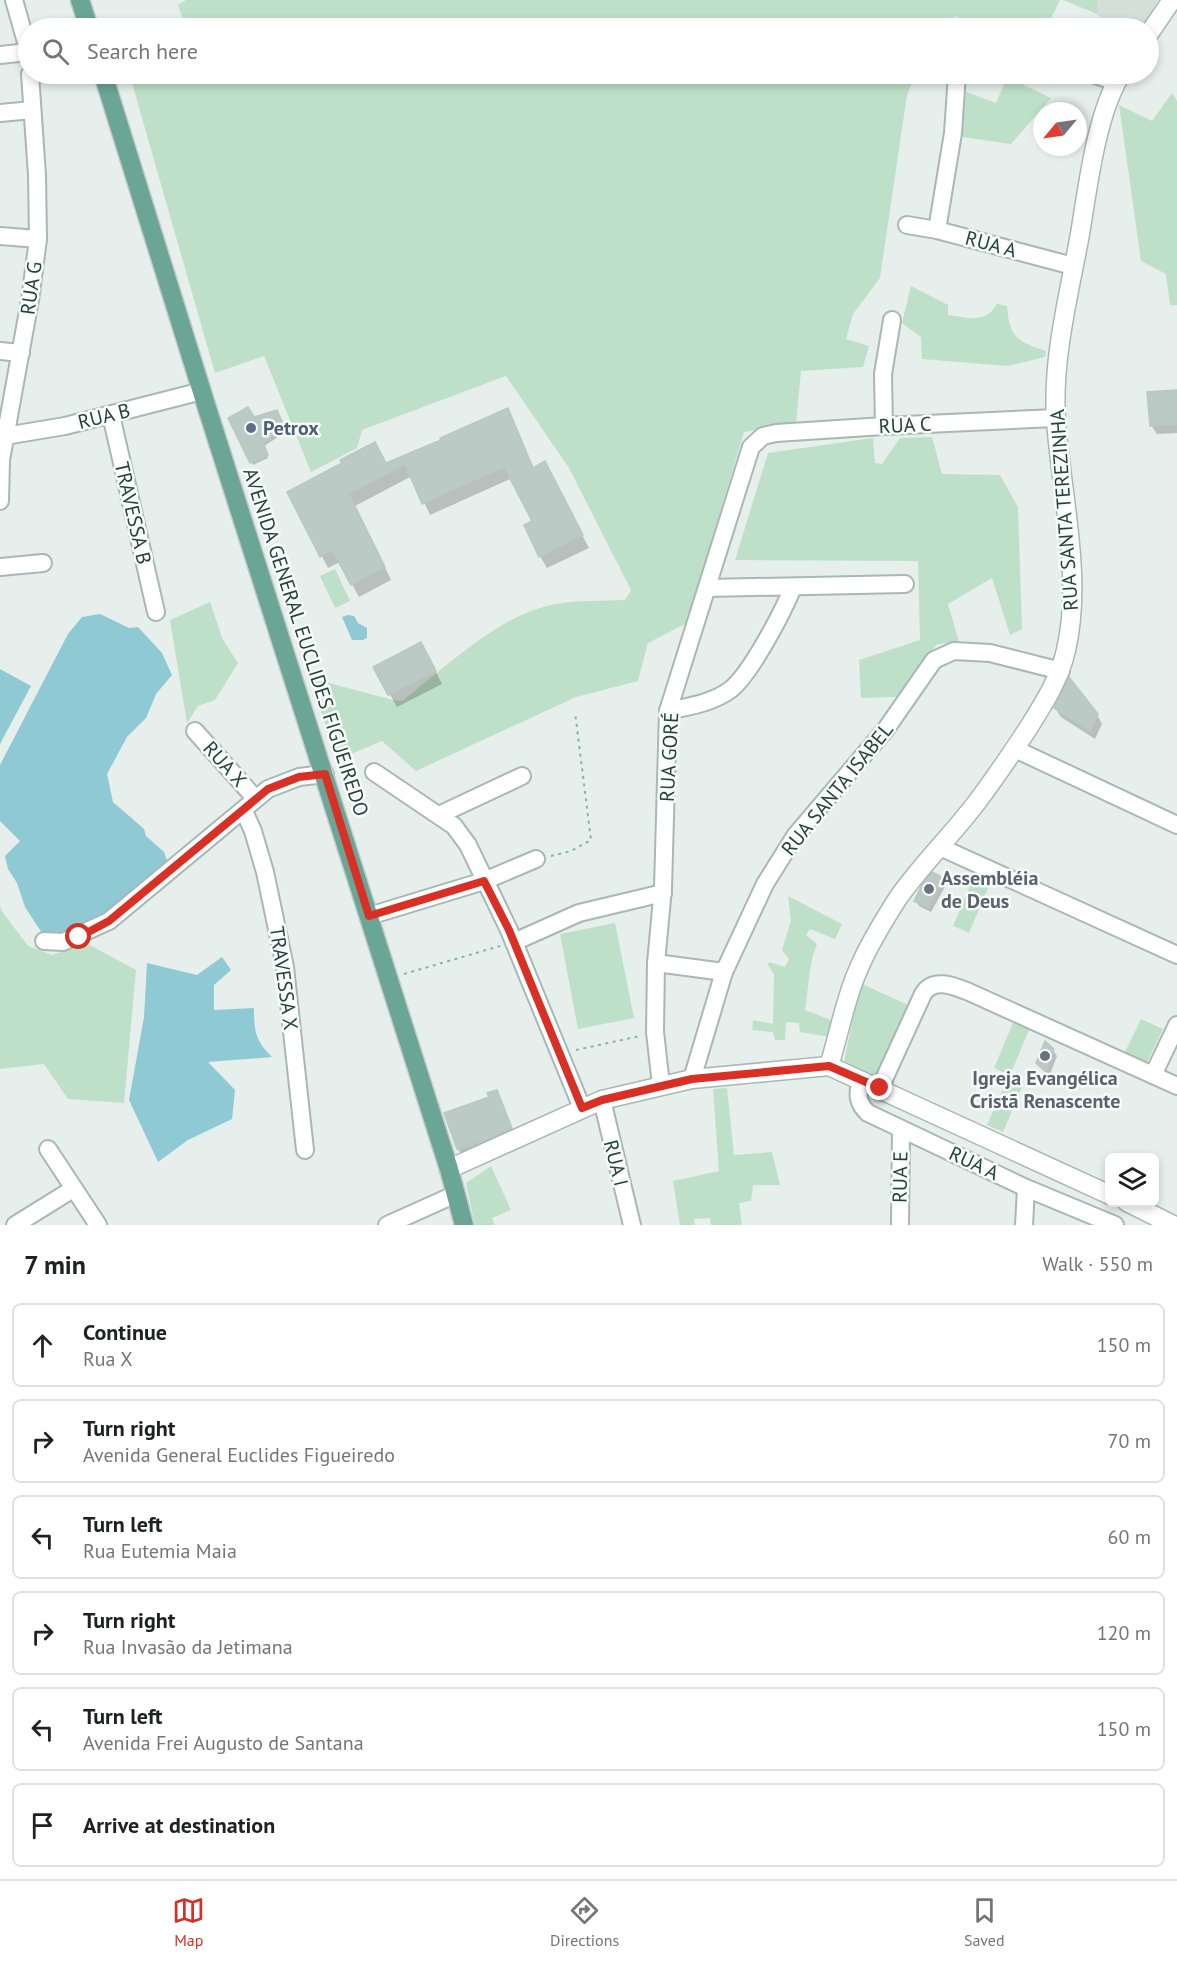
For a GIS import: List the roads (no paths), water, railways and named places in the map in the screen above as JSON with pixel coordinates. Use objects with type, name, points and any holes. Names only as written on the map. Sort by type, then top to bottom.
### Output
[{"type":"main road","points":[[80,0],[86,18]]},
{"type":"main road","name":"AVENIDA GENERAL EUCLIDES FIGUEIREDO","points":[[106,84],[449,1169],[464,1225]]},
{"type":"street","points":[[15,0],[20,18]]},
{"type":"street","points":[[1159,20],[1172,0]]},
{"type":"street","points":[[0,55],[18,52]]},
{"type":"street","name":"RUA G","points":[[0,501],[0,460],[21,353],[38,238],[37,175],[31,84]]},
{"type":"street","points":[[937,230],[951,145],[956,84]]},
{"type":"street","name":"RUA SANTA TEREZINHA","points":[[829,1066],[858,969],[899,897],[977,802],[1015,749],[1046,700],[1061,670],[1067,649],[1071,601],[1067,526],[1056,418],[1057,376],[1073,266],[1097,142],[1109,98],[1116,84]]},
{"type":"street","points":[[0,113],[32,110]]},
{"type":"street","name":"RUA A","points":[[907,225],[937,230],[1073,266]]},
{"type":"street","points":[[0,236],[38,238]]},
{"type":"street","points":[[884,426],[883,374],[892,320]]},
{"type":"street","points":[[0,351],[21,353]]},
{"type":"street","name":"RUA B","points":[[4,436],[45,430],[111,415],[202,391]]},
{"type":"street","name":"TRAVESSA B","points":[[111,415],[156,612]]},
{"type":"street","name":"RUA C","points":[[756,441],[763,436],[776,433],[1056,418]]},
{"type":"street","name":"RUA GORÉ","points":[[661,1085],[655,1032],[656,963],[663,893],[669,711],[749,451],[756,441]]},
{"type":"street","points":[[0,567],[43,563]]},
{"type":"street","points":[[707,588],[906,584]]},
{"type":"street","points":[[669,711],[710,700],[737,684],[786,606],[793,587]]},
{"type":"street","name":"RUA SANTA ISABEL","points":[[692,1079],[724,972],[765,884],[785,850],[886,729],[934,660],[954,651],[970,652],[1013,658],[1061,670]]},
{"type":"street","name":"RUA X","points":[[195,731],[249,804]]},
{"type":"street","points":[[1015,749],[1177,825]]},
{"type":"street","points":[[374,772],[440,815],[460,833],[468,845],[514,942],[582,1108]]},
{"type":"street","name":"RUA X","points":[[44,941],[63,942],[109,921],[268,789],[290,779],[325,774]]},
{"type":"street","points":[[440,815],[522,776]]},
{"type":"street","name":"TRAVESSA X","points":[[249,804],[253,831],[285,967],[305,1150]]},
{"type":"street","points":[[940,847],[1177,955]]},
{"type":"street","points":[[369,916],[484,881],[536,859]]},
{"type":"street","points":[[514,942],[579,914],[663,893]]},
{"type":"street","points":[[656,963],[724,972]]},
{"type":"street","points":[[880,1088],[923,994],[927,987],[939,984],[969,992],[1177,1086]]},
{"type":"street","points":[[1153,1076],[1177,1025]]},
{"type":"street","points":[[449,1169],[602,1100],[692,1079],[829,1066],[1105,1193]]},
{"type":"street","name":"RUA A","points":[[861,1080],[858,1096],[861,1107],[871,1115],[1026,1188],[1115,1225]]},
{"type":"street","name":"RUA I","points":[[602,1100],[632,1225]]},
{"type":"street","name":"RUA E","points":[[900,1225],[901,1129]]},
{"type":"street","points":[[48,1149],[98,1225]]},
{"type":"street","points":[[1024,1225],[1026,1188]]},
{"type":"street","points":[[15,1225],[73,1189]]},
{"type":"street","points":[[387,1225],[456,1194]]},
{"type":"street","points":[[1135,1207],[1173,1225]]},
{"type":"water","points":[[100,614],[129,628],[138,627],[162,653],[172,675],[156,694],[146,718],[127,737],[107,774],[113,802],[144,829],[146,836],[164,852],[168,864],[123,901],[78,931],[42,933],[25,907],[17,883],[8,869],[5,856],[20,841],[0,821],[0,765],[68,634],[82,617]]},
{"type":"water","points":[[354,616],[358,623],[367,628],[367,638],[352,640],[342,617]]},
{"type":"water","points":[[0,669],[31,686],[0,744]]},
{"type":"water","points":[[222,957],[231,970],[214,985],[214,1010],[254,1008],[257,1035],[272,1057],[208,1062],[235,1090],[232,1119],[188,1140],[158,1162],[129,1100],[144,1017],[147,963],[197,975]]},
{"type":"place","name":"Petrox","points":[[251,428]]},
{"type":"place","name":"Assembléia de Deus","points":[[929,889]]},
{"type":"place","name":"Igreja Evangélica Cristã Renascente","points":[[1045,1056]]}]
